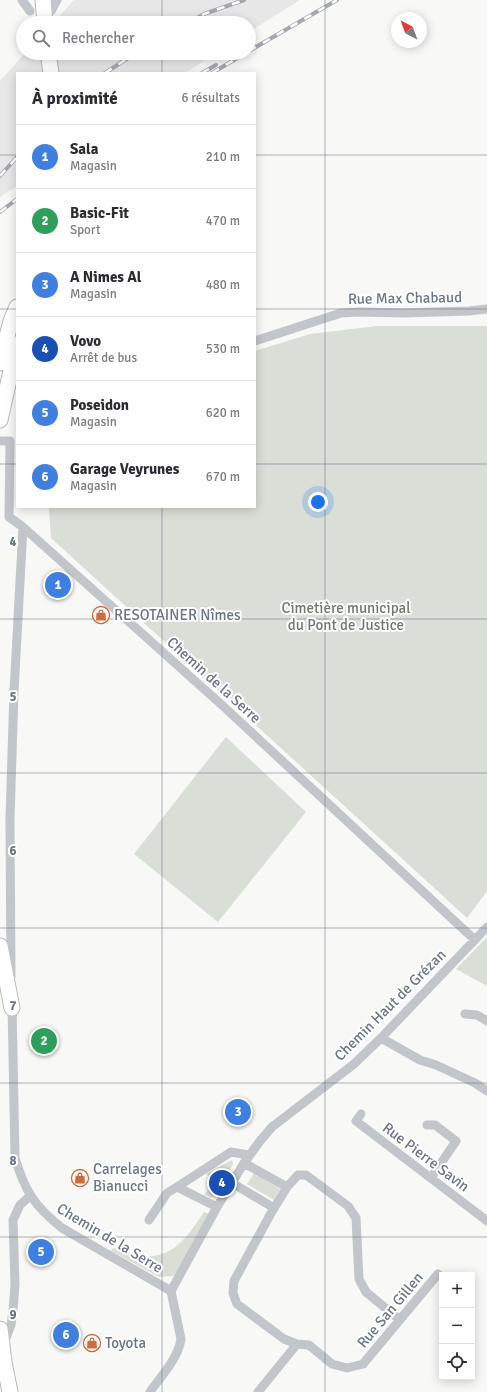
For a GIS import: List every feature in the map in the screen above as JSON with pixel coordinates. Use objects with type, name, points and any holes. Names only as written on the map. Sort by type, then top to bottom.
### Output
[{"type":"main road","points":[[49,60],[51,72]]},
{"type":"main road","points":[[51,72],[53,60]]},
{"type":"main road","points":[[0,420],[14,338],[16,317]]},
{"type":"main road","points":[[0,363],[14,338]]},
{"type":"main road","points":[[0,946],[12,1008]]},
{"type":"main road","points":[[0,1329],[8,1389],[10,1392]]},
{"type":"street","points":[[22,0],[30,11]]},
{"type":"street","name":"Rue Max Chabaud","points":[[256,341],[341,313],[404,313],[487,309]]},
{"type":"street","points":[[16,435],[10,442],[5,517],[23,527]]},
{"type":"street","points":[[0,441],[10,442]]},
{"type":"street","name":"Chemin de la Serre","points":[[23,527],[224,706],[475,940]]},
{"type":"street","name":"Chemin de la Serre","points":[[23,527],[14,690],[10,819],[15,1158],[30,1196],[47,1217],[62,1228],[171,1291]]},
{"type":"street","name":"Chemin Haut de Grézan","points":[[171,1291],[217,1207],[246,1159],[272,1127],[354,1064],[381,1038],[487,927]]},
{"type":"street","points":[[465,1014],[477,1015],[487,1021]]},
{"type":"street","points":[[381,1038],[420,1060],[436,1065],[487,1091]]},
{"type":"street","name":"Rue Pierre Savin","points":[[361,1114],[356,1121],[487,1221]]},
{"type":"street","points":[[427,1125],[435,1125],[456,1141],[431,1178]]},
{"type":"street","points":[[148,1220],[167,1193],[230,1152],[246,1159],[287,1187]]},
{"type":"street","name":"Rue San Gillen","points":[[400,1320],[366,1292],[359,1279],[356,1218],[348,1206],[306,1175],[298,1175],[287,1187],[272,1211],[234,1281],[233,1294],[237,1304],[284,1339],[297,1344],[309,1345],[332,1364],[347,1368],[363,1364],[400,1320],[438,1274],[439,1275]]},
{"type":"street","points":[[232,1183],[272,1211]]},
{"type":"street","points":[[177,1187],[217,1207]]},
{"type":"street","points":[[2,1348],[11,1325],[13,1311],[15,1284],[13,1220],[20,1204],[30,1196]]},
{"type":"street","points":[[150,1392],[177,1355],[180,1347],[180,1339],[171,1291]]},
{"type":"street","points":[[258,1392],[297,1344]]},
{"type":"shaded area","points":[[74,0],[300,0],[256,28],[256,16],[59,16]]},
{"type":"shaded area","points":[[19,60],[205,60],[187,72],[16,72],[16,187],[0,197],[0,81]]},
{"type":"green space","name":"Cimetière municipal du Pont de Justice","points":[[378,326],[487,326],[487,891],[467,918],[51,538],[49,508],[256,508],[256,351],[310,334]]},
{"type":"green space","points":[[226,737],[306,812],[218,922],[134,854]]},
{"type":"green space","points":[[487,937],[487,986],[456,969]]},
{"type":"green space","points":[[232,1160],[233,1164],[212,1198],[204,1195],[215,1179],[206,1174]]},
{"type":"green space","points":[[254,1173],[280,1189],[274,1200],[247,1184]]},
{"type":"green space","points":[[204,1212],[210,1214],[181,1268],[173,1276],[159,1277],[111,1251],[113,1248],[140,1255],[151,1256],[161,1254],[178,1245],[192,1230]]},
{"type":"railway","points":[[200,16],[244,0]]},
{"type":"railway","points":[[256,47],[337,0]]},
{"type":"railway","points":[[107,72],[125,60]]},
{"type":"railway","points":[[214,72],[234,60]]},
{"type":"railway","points":[[204,72],[216,65]]},
{"type":"railway","points":[[0,176],[16,158]]},
{"type":"railway","points":[[0,212],[16,200]]},
{"type":"place","name":"Sala","points":[[58,585]]},
{"type":"place","name":"RESOTAINER Nîmes","points":[[101,615]]},
{"type":"place","name":"Basic-Fit","points":[[44,1041]]},
{"type":"place","name":"A Nimes Al","points":[[238,1112]]},
{"type":"place","name":"Carrelages Bianucci","points":[[80,1178]]},
{"type":"place","name":"Vovo","points":[[222,1183]]},
{"type":"place","name":"Poseidon","points":[[41,1252]]},
{"type":"place","name":"Garage Veyrunes","points":[[66,1335]]},
{"type":"place","name":"Toyota","points":[[92,1343]]}]
